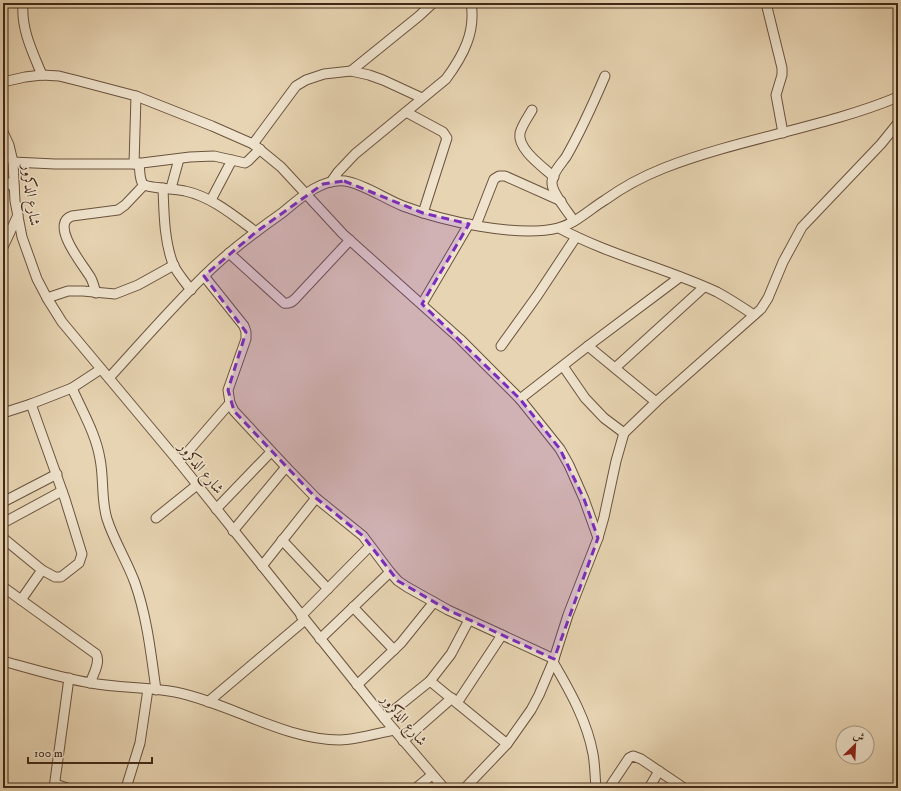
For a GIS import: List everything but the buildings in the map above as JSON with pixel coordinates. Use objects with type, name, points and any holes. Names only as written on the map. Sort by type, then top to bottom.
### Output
[{"type":"street","points":[[23,3],[22,12],[24,27],[28,42],[42,75]]},
{"type":"street","points":[[351,71],[433,3]]},
{"type":"street","points":[[331,182],[345,163],[446,79],[464,50],[471,31],[473,20],[471,3]]},
{"type":"street","points":[[766,3],[782,68],[782,75],[776,94],[784,133]]},
{"type":"street","points":[[14,162],[55,164],[136,163],[214,156],[246,163],[296,86],[324,74],[351,71],[369,75],[384,80],[422,98]]},
{"type":"street","points":[[3,82],[25,76],[59,76],[136,96],[212,126],[256,146],[281,167],[326,217],[460,339],[520,399],[560,449],[569,465],[584,499],[598,538]]},
{"type":"street","points":[[574,221],[552,186],[554,177],[579,134],[605,76]]},
{"type":"street","points":[[136,96],[136,163],[144,185],[149,187],[186,191],[211,200],[256,232]]},
{"type":"street","points":[[109,378],[204,276],[229,253],[306,194],[323,184],[344,181],[356,184],[385,198],[423,212],[505,230],[532,231],[559,228],[574,221],[609,197],[635,182],[690,158],[852,114],[898,97]]},
{"type":"street","points":[[532,110],[521,131],[520,142],[525,150],[554,177]]},
{"type":"street","points":[[406,112],[443,132],[447,138],[423,212]]},
{"type":"street","points":[[465,788],[507,744],[531,710],[554,660],[568,614],[598,538],[624,433],[656,402],[761,309],[768,298],[783,262],[802,227],[881,144],[898,123]]},
{"type":"street","name":"شارع الدكرور","points":[[3,132],[14,162],[14,187],[22,237],[29,258],[47,298],[62,322],[179,462],[384,718],[444,788]]},
{"type":"street","points":[[179,159],[167,188],[166,233],[174,265],[191,290]]},
{"type":"street","points":[[211,200],[232,160]]},
{"type":"street","points":[[422,304],[473,224],[494,179],[498,176],[505,176],[561,201]]},
{"type":"street","points":[[3,180],[14,187]]},
{"type":"street","points":[[96,293],[91,277],[78,260],[69,244],[64,228],[65,221],[67,218],[72,216],[118,210],[125,205],[144,185]]},
{"type":"street","points":[[3,247],[18,215]]},
{"type":"street","points":[[559,228],[576,237],[704,287],[735,302],[754,314]]},
{"type":"street","points":[[501,346],[541,291],[576,237]]},
{"type":"street","points":[[229,253],[284,303],[287,304],[291,303],[295,299],[350,240]]},
{"type":"street","points":[[47,298],[68,291],[115,294],[150,279],[174,265]]},
{"type":"street","points":[[204,276],[241,322],[246,332],[246,339],[228,390],[230,403],[234,411],[286,468],[316,498],[363,536],[390,572],[407,587],[469,620],[554,660],[570,690],[584,722],[593,755],[596,788]]},
{"type":"street","points":[[520,399],[680,277]]},
{"type":"street","points":[[615,368],[704,287]]},
{"type":"street","points":[[588,346],[656,402]]},
{"type":"street","points":[[563,366],[585,398],[604,418],[624,433]]},
{"type":"street","points":[[3,413],[72,388],[101,369]]},
{"type":"street","points":[[72,388],[97,446],[100,460],[106,517],[134,581],[141,602],[148,633],[152,690],[140,742],[126,788]]},
{"type":"street","points":[[179,462],[230,403]]},
{"type":"street","points":[[3,538],[42,570],[54,577],[61,577],[79,563],[82,557],[57,474],[31,404]]},
{"type":"street","points":[[216,509],[272,452]]},
{"type":"street","points":[[233,531],[286,468]]},
{"type":"street","points":[[3,502],[57,474]]},
{"type":"street","points":[[156,518],[197,485]]},
{"type":"street","points":[[3,523],[62,491]]},
{"type":"street","points":[[262,566],[316,498]]},
{"type":"street","points":[[282,540],[328,589]]},
{"type":"street","points":[[208,702],[303,618],[328,589],[370,546]]},
{"type":"street","points":[[21,600],[42,570]]},
{"type":"street","points":[[320,639],[390,572]]},
{"type":"street","points":[[3,587],[96,654],[98,657],[98,662],[90,683]]},
{"type":"street","points":[[357,685],[413,630],[434,602]]},
{"type":"street","points":[[353,607],[394,650]]},
{"type":"street","points":[[384,718],[430,681],[451,654],[469,620]]},
{"type":"street","points":[[403,741],[454,701],[502,636]]},
{"type":"street","points":[[3,661],[90,683],[176,692],[290,731],[321,739],[342,740],[394,730]]},
{"type":"street","points":[[67,788],[55,786],[69,678]]},
{"type":"street","points":[[430,681],[507,744]]},
{"type":"street","points":[[609,788],[629,758],[633,756],[641,759],[684,788]]},
{"type":"street","points":[[649,788],[660,771]]},
{"type":"street","points":[[416,788],[432,775]]},
{"type":"highlighted area","points":[[344,181],[423,213],[469,224],[422,304],[520,399],[560,449],[584,499],[598,538],[554,659],[448,610],[398,581],[363,536],[316,498],[234,411],[228,390],[246,332],[204,276],[256,232],[323,184]]}]
